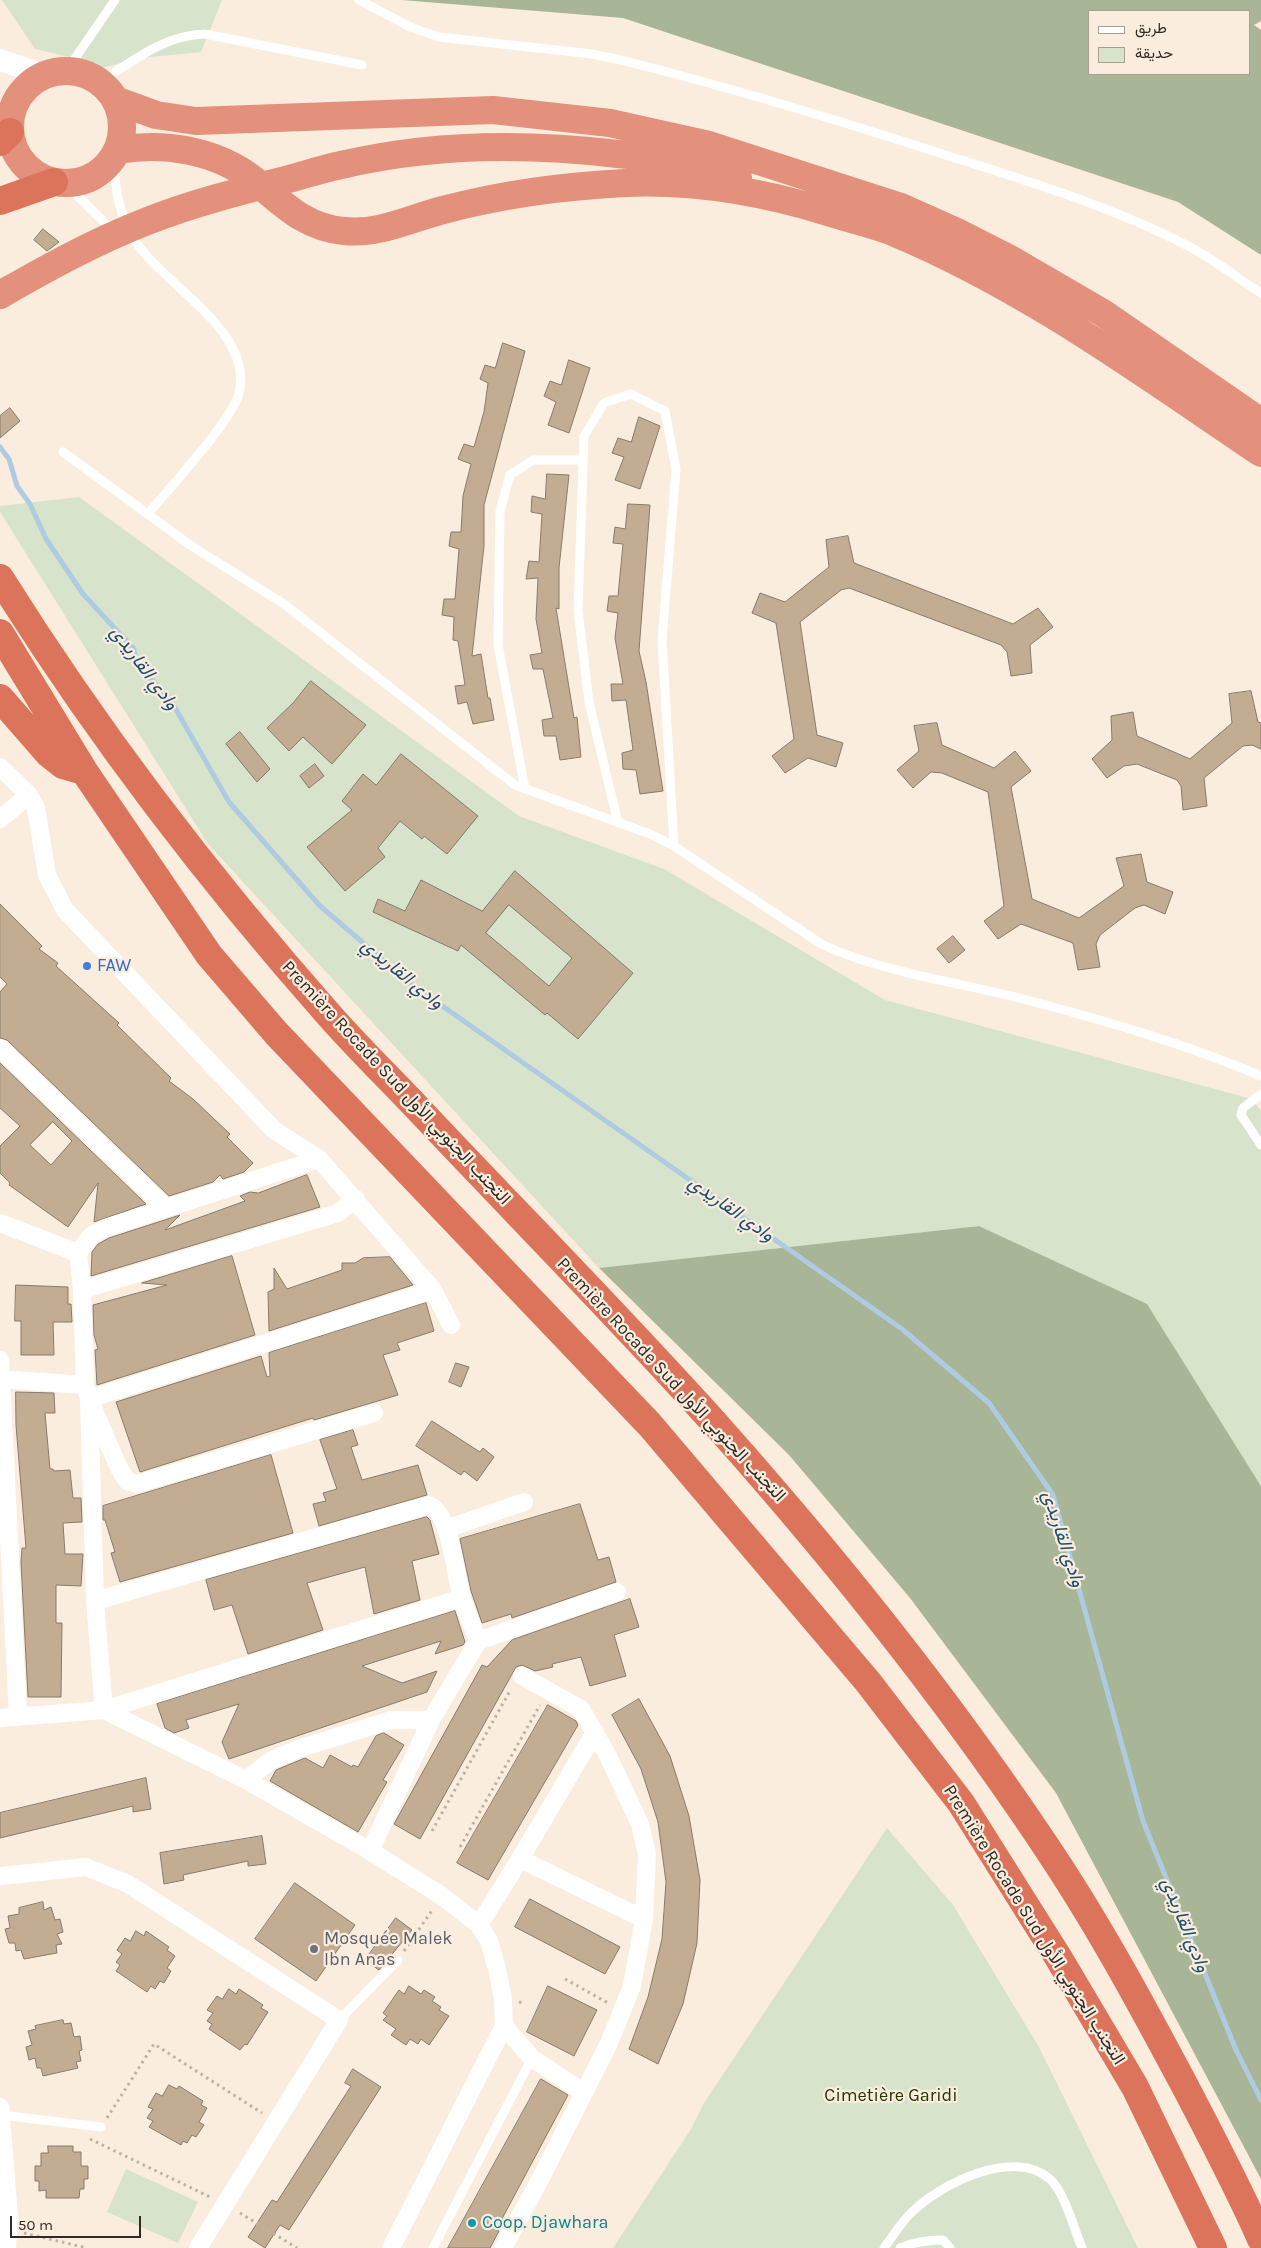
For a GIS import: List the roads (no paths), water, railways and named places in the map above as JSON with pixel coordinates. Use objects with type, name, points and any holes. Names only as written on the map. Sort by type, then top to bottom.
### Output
[{"type":"highway","points":[[59,182],[32,172],[24,164],[5,126],[18,98],[25,88],[56,73],[84,74],[108,91],[156,115],[196,121],[408,112],[502,112],[610,123],[709,145],[785,168],[901,207],[957,232],[1058,286],[1261,415]]},
{"type":"highway","points":[[0,200],[59,182],[77,182],[93,176],[107,165],[116,153],[122,130],[120,109],[108,91]]},
{"type":"highway","points":[[116,153],[134,148],[167,147],[202,154],[236,169],[252,179],[286,208],[304,220],[344,232],[373,230],[488,200],[581,186],[675,182],[777,196]]},
{"type":"highway","points":[[0,295],[70,255],[144,222],[221,196],[341,164],[384,157],[427,152],[504,148],[599,152],[711,168],[749,166],[785,168]]},
{"type":"highway","points":[[711,168],[777,196],[890,231],[1000,283],[1089,335],[1261,454]]},
{"type":"highway","points":[[1147,342],[1261,422]]},
{"type":"highway","name":"Première Rocade Sud التجنب الجنوبي الأول","points":[[0,578],[48,655],[139,784],[244,916],[332,1018],[723,1432],[870,1608],[965,1731],[1057,1863],[1144,2009],[1238,2187],[1261,2239]]},
{"type":"highway","name":"Première Rocade Sud التجنب الجنوبي الأول","points":[[0,633],[84,771],[209,955],[276,1033],[650,1425],[868,1682],[961,1804],[1058,1957],[1135,2087],[1213,2248]]},
{"type":"highway","points":[[0,698],[49,754],[63,765],[84,771]]},
{"type":"street","points":[[0,60],[56,73]]},
{"type":"street","points":[[0,767],[28,795],[38,815],[47,875],[65,910],[274,1130],[319,1159],[433,1290],[451,1325]]},
{"type":"street","points":[[0,819],[28,795]]},
{"type":"street","points":[[0,1048],[165,1207]]},
{"type":"street","points":[[104,1710],[95,1600],[87,1392],[82,1290],[78,1253],[91,1236],[105,1228],[165,1207],[319,1159]]},
{"type":"street","points":[[82,1290],[338,1213],[356,1200]]},
{"type":"street","points":[[0,1224],[78,1253]]},
{"type":"street","points":[[1,1379],[87,1392],[433,1290]]},
{"type":"street","points":[[0,1360],[18,1717]]},
{"type":"street","points":[[87,1392],[119,1468],[127,1481],[137,1484],[374,1413]]},
{"type":"street","points":[[446,1529],[524,1502]]},
{"type":"street","points":[[95,1600],[429,1505],[440,1513],[446,1529],[462,1598],[478,1641]]},
{"type":"street","points":[[370,1851],[431,1720],[478,1641],[617,1592]]},
{"type":"street","points":[[0,1718],[104,1710],[462,1598]]},
{"type":"street","points":[[503,2248],[545,2170],[632,1986],[644,1919],[647,1854],[640,1824],[595,1732],[581,1709],[522,1676]]},
{"type":"street","points":[[104,1710],[246,1780],[370,1851],[442,1896],[479,1925],[489,1941],[498,1969],[503,1999],[504,2026],[391,2248]]},
{"type":"street","points":[[246,1780],[270,1761],[293,1750],[391,1720],[431,1720]]},
{"type":"street","points":[[479,1925],[595,1732]]},
{"type":"street","points":[[520,1859],[644,1919]]},
{"type":"street","points":[[0,1876],[86,1867],[106,1873],[128,1884],[339,2020],[224,2203],[198,2248]]},
{"type":"street","points":[[504,2026],[532,2058],[583,2092]]},
{"type":"street","points":[[0,2111],[8,2229],[7,2248]]},
{"type":"lane","points":[[56,73],[115,0]]},
{"type":"lane","points":[[358,0],[410,27],[440,37],[592,54],[621,60],[832,118],[1097,205],[1191,247],[1261,293]]},
{"type":"lane","points":[[108,91],[156,46],[169,40],[194,34],[205,34],[362,65]]},
{"type":"lane","points":[[116,153],[114,177],[117,198],[133,237],[145,254],[232,344],[241,368],[239,394],[228,417],[148,514]]},
{"type":"lane","points":[[59,182],[102,222],[145,254]]},
{"type":"lane","points":[[618,823],[588,702],[578,610],[584,436],[604,403],[632,394],[665,411],[676,470],[662,640],[674,846]]},
{"type":"lane","points":[[63,452],[190,545],[284,604],[515,785],[650,834],[674,846],[823,944],[848,956],[886,968],[1027,1000],[1209,1054],[1261,1076]]},
{"type":"lane","points":[[525,789],[498,645],[500,511],[510,475],[533,460],[583,460]]},
{"type":"lane","points":[[1261,1094],[1243,1108],[1240,1115],[1261,1145]]},
{"type":"lane","points":[[339,2020],[398,1960]]},
{"type":"lane","points":[[433,2248],[532,2058]]},
{"type":"lane","points":[[0,2111],[101,2127]]},
{"type":"lane","points":[[884,2248],[911,2212],[937,2191],[971,2175],[999,2168],[1021,2167],[1039,2172],[1054,2185],[1082,2248]]},
{"type":"lane","points":[[900,2248],[916,2242],[930,2240],[943,2240],[950,2248]]},
{"type":"waterway","name":"وادي القاريدي","points":[[0,447],[9,459],[17,486],[30,504],[46,539],[83,594],[134,649],[136,663],[170,699],[229,802],[319,905],[411,984],[902,1329],[989,1403],[1053,1495],[1143,1821],[1236,2050],[1261,2100]]},
{"type":"place","name":"FAW","points":[[87,966]]},
{"type":"place","name":"Mosquée Malek Ibn Anas","points":[[314,1949]]},
{"type":"place","name":"Coop. Djawhara","points":[[472,2223]]},
{"type":"park label","name":"Cimetière Garidi","points":[[891,2096]]}]
